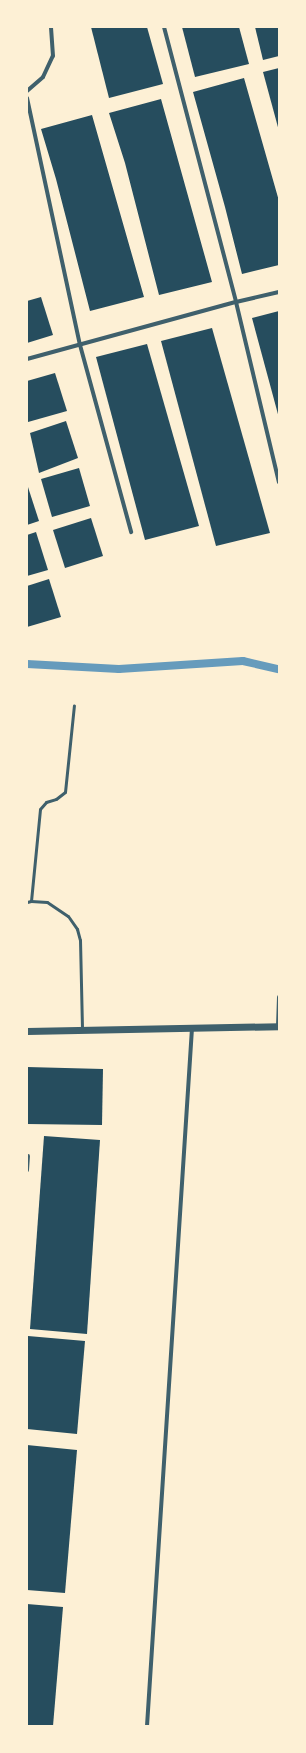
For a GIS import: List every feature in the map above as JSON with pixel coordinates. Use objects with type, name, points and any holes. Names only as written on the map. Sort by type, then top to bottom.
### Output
[{"type":"street","points":[[27,90],[43,77],[53,56],[52,27]]},
{"type":"street","points":[[164,27],[236,302],[279,482]]},
{"type":"street","points":[[27,98],[80,345],[131,532]]},
{"type":"street","points":[[27,360],[236,302],[279,292]]},
{"type":"street","points":[[27,1031],[278,1026],[279,997]]},
{"type":"street","points":[[147,1726],[192,1028]]},
{"type":"street","points":[[27,1170],[28,1156]]},
{"type":"lane","points":[[31,901],[40,809],[46,802],[56,800],[65,792],[74,705]]},
{"type":"lane","points":[[27,902],[47,902],[68,916],[77,929],[80,940],[82,1030]]},
{"type":"building","points":[[91,27],[147,27],[163,84],[109,98]]},
{"type":"building","points":[[182,27],[239,27],[249,64],[195,77]]},
{"type":"building","points":[[255,27],[279,27],[279,56],[263,60]]},
{"type":"building","points":[[279,68],[279,131],[263,72]]},
{"type":"building","points":[[244,78],[279,201],[279,265],[242,274],[193,92]]},
{"type":"building","points":[[161,99],[212,282],[159,295],[125,163],[109,113]]},
{"type":"building","points":[[92,115],[144,297],[90,311],[56,179],[41,129]]},
{"type":"building","points":[[41,297],[53,335],[27,343],[27,301]]},
{"type":"building","points":[[279,311],[279,418],[252,318]]},
{"type":"building","points":[[212,328],[270,533],[216,546],[161,341]]},
{"type":"building","points":[[147,344],[199,526],[145,540],[96,357]]},
{"type":"building","points":[[55,373],[67,411],[28,422],[27,381]]},
{"type":"building","points":[[66,421],[78,458],[39,473],[30,433]]},
{"type":"building","points":[[79,468],[90,506],[52,517],[41,479]]},
{"type":"building","points":[[27,484],[39,521],[27,525]]},
{"type":"building","points":[[91,518],[103,556],[65,568],[53,530]]},
{"type":"building","points":[[36,532],[48,570],[27,576],[27,535]]},
{"type":"building","points":[[49,579],[61,617],[27,627],[27,586]]},
{"type":"building","points":[[27,1067],[103,1069],[102,1125],[27,1124]]},
{"type":"building","points":[[44,1136],[100,1140],[87,1334],[30,1329]]},
{"type":"building","points":[[28,1336],[85,1341],[77,1434],[27,1429]]},
{"type":"building","points":[[27,1445],[77,1450],[65,1593],[27,1590]]},
{"type":"building","points":[[27,1604],[63,1607],[53,1726],[27,1726]]},
{"type":"waterway","points":[[27,664],[119,669],[243,661],[279,669]]}]
